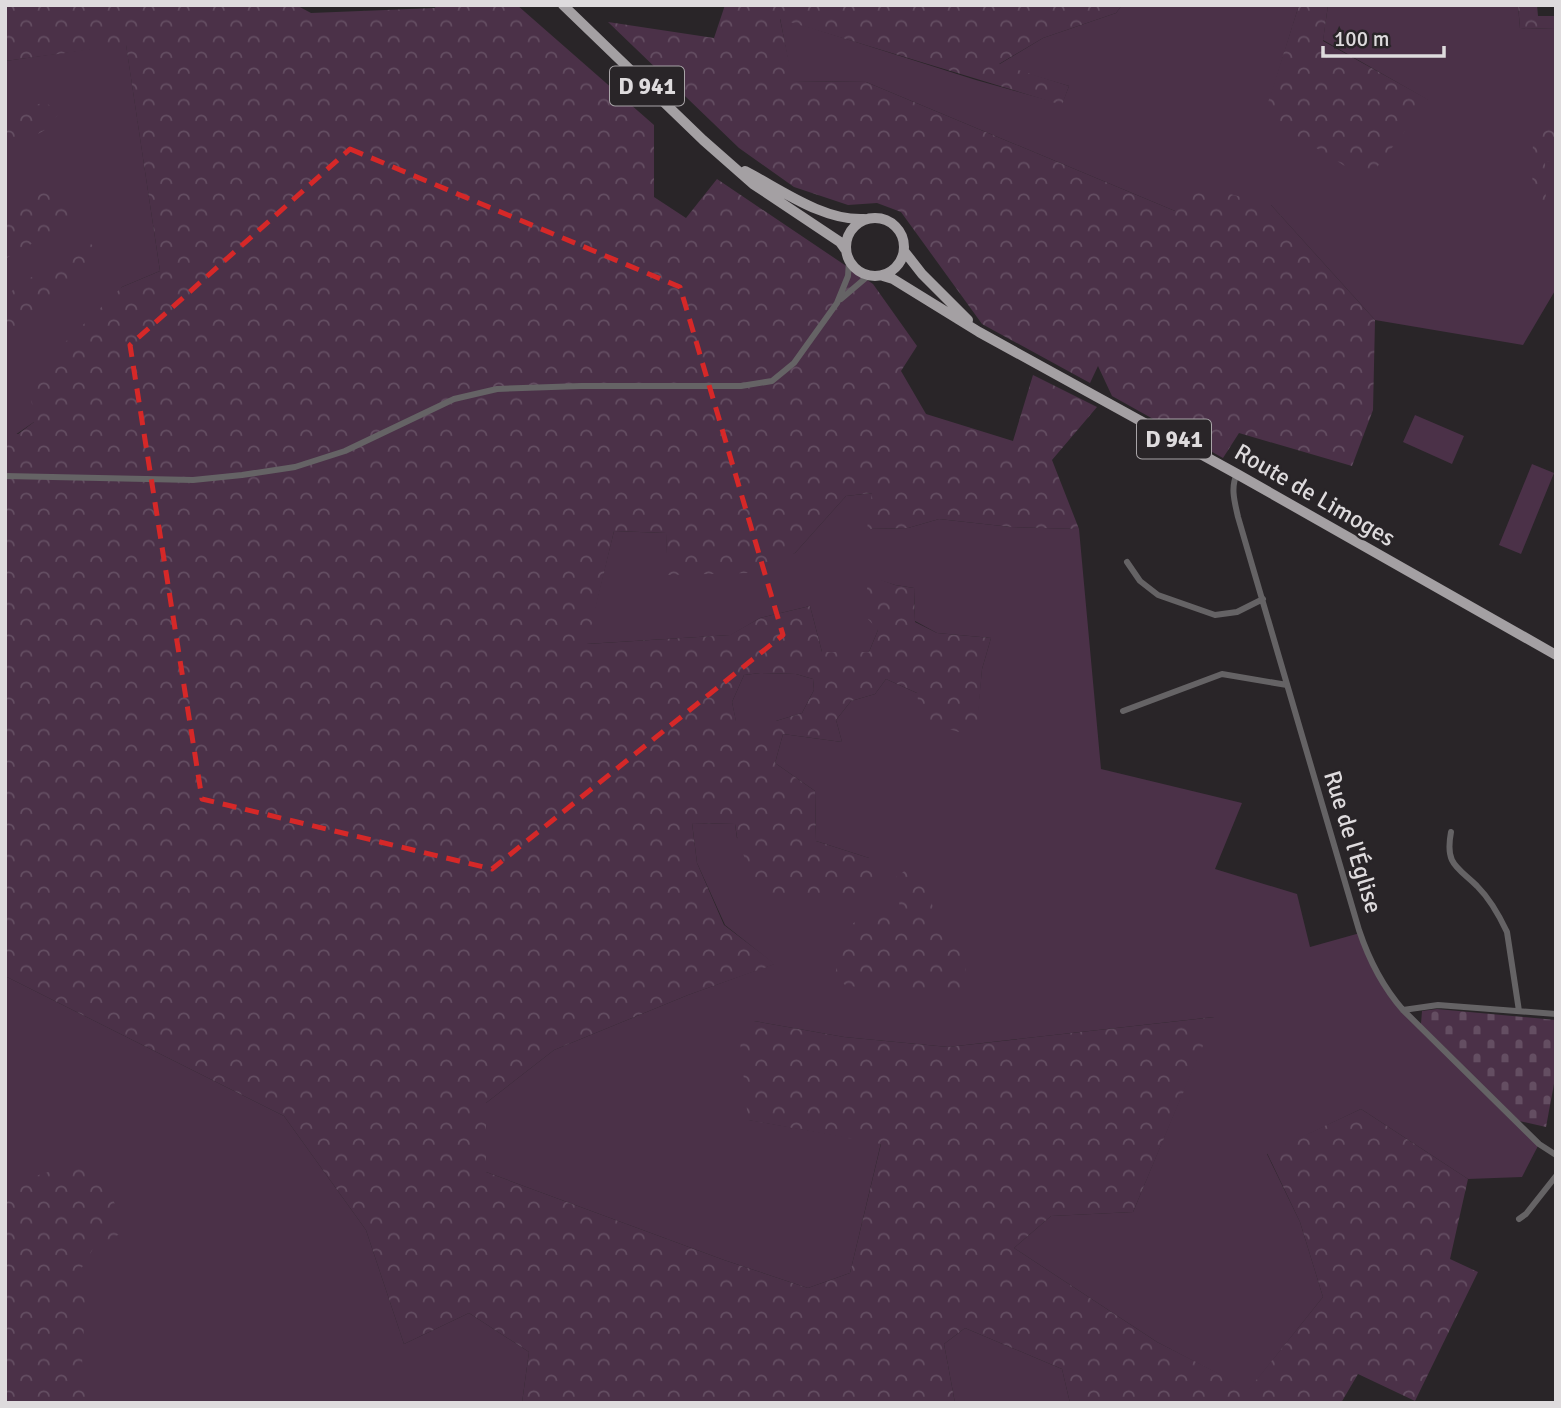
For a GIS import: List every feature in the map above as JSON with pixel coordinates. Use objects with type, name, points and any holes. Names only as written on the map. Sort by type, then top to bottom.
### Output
[{"type":"main road","name":"D 941","points":[[563,5],[753,184],[840,242],[845,249]]},
{"type":"main road","name":"D 941","points":[[733,166],[805,204],[851,220],[864,219]]},
{"type":"main road","points":[[874,217],[893,224],[904,241],[904,251],[897,267],[883,276],[868,276],[857,271],[849,261],[845,249],[850,231],[864,219],[874,217]]},
{"type":"main road","name":"Route de Limoges","points":[[904,251],[922,274],[979,332]]},
{"type":"main road","name":"Route de Limoges","points":[[883,276],[893,279],[979,332],[1237,474],[1556,655]]},
{"type":"street","points":[[837,303],[848,276],[849,261]]},
{"type":"street","points":[[5,475],[192,480],[242,475],[295,467],[345,451],[454,399],[497,389],[741,386],[772,381],[794,363],[837,303],[868,276]]},
{"type":"street","name":"Rue de l'Église","points":[[1237,474],[1233,481],[1233,494],[1238,517],[1362,938],[1388,992],[1403,1010],[1530,1135],[1556,1155]]},
{"type":"street","points":[[1127,562],[1140,581],[1158,595],[1215,615],[1237,612],[1263,599]]},
{"type":"street","points":[[1123,711],[1222,674],[1286,685]]},
{"type":"street","points":[[1451,832],[1448,851],[1454,866],[1483,894],[1507,932],[1519,1012]]},
{"type":"street","points":[[1403,1010],[1438,1005],[1556,1014]]},
{"type":"street","points":[[1519,1219],[1556,1176]]},
{"type":"highlighted area","points":[[350,149],[680,287],[783,635],[492,869],[202,799],[130,345]]},
{"type":"green space","points":[[5,5],[296,5],[311,13],[435,8],[436,5],[517,5],[654,125],[654,197],[686,218],[717,179],[873,284],[917,346],[901,371],[926,414],[1013,441],[1033,375],[1097,407],[1052,460],[1079,529],[1011,527],[939,519],[908,528],[867,529],[872,493],[846,496],[795,553],[748,573],[667,575],[666,533],[614,531],[587,644],[730,635],[760,618],[810,606],[822,652],[869,652],[878,630],[868,619],[867,588],[873,577],[914,588],[915,622],[937,633],[991,638],[982,669],[977,730],[959,732],[921,721],[917,693],[886,679],[875,694],[851,701],[836,720],[842,742],[783,734],[775,763],[815,791],[816,841],[869,858],[877,898],[757,892],[735,824],[692,823],[697,863],[724,925],[775,964],[688,995],[554,1050],[486,1103],[486,1172],[724,1260],[808,1288],[850,1273],[881,1144],[748,1120],[740,1041],[754,1021],[844,1037],[948,1047],[1215,1017],[1133,1212],[1051,1216],[1014,1248],[1157,1342],[1249,1389],[1323,1297],[1300,1222],[1267,1153],[1361,1109],[1468,1179],[1450,1259],[1478,1272],[1415,1401],[1358,1374],[1341,1403],[1070,1403],[1062,1369],[965,1328],[944,1344],[955,1403],[522,1403],[529,1352],[469,1313],[404,1344],[366,1230],[284,1116],[5,976],[5,432],[18,434],[34,422],[31,396],[54,353],[122,287],[160,271],[126,45],[5,61]],"holes":[[[796,674],[813,679],[814,690],[802,713],[776,721],[736,721],[732,702],[744,675]]]},
{"type":"green space","points":[[725,5],[1122,5],[1116,13],[1043,38],[999,64],[1069,86],[1062,105],[780,19],[793,81],[866,82],[1175,211],[1189,183],[1271,205],[1375,320],[1373,410],[1352,466],[1239,433],[1223,458],[1112,396],[1098,366],[1090,383],[982,324],[901,212],[877,203],[848,205],[794,187],[739,148],[608,22],[714,38]]},
{"type":"green space","points":[[1122,5],[1299,5],[1265,115],[1428,100],[1323,40],[1328,5],[1518,5],[1520,28],[1556,29],[1556,289],[1523,345],[1375,320],[1271,205],[1175,211],[866,82],[792,81],[780,18],[976,80],[1062,104],[1069,86],[998,65],[1043,38],[1116,13]]},
{"type":"green space","points":[[1299,5],[1328,5],[1323,41],[1429,100],[1367,180],[1264,115]]},
{"type":"green space","points":[[1518,5],[1537,5],[1538,16],[1556,16],[1556,29],[1520,28]]},
{"type":"green space","points":[[126,44],[160,271],[122,287],[34,422],[5,442],[5,61]]},
{"type":"green space","points":[[44,103],[62,110],[45,130],[5,152],[5,116],[24,107]]},
{"type":"green space","points":[[1556,124],[1556,160],[1545,162],[1546,208],[1532,207],[1533,134]]},
{"type":"green space","points":[[37,186],[62,189],[70,213],[66,224],[5,259],[5,209],[19,196]]},
{"type":"green space","points":[[91,244],[100,253],[96,262],[57,294],[5,351],[5,297],[21,283]]},
{"type":"green space","points":[[1415,415],[1464,436],[1452,464],[1403,442]]},
{"type":"green space","points":[[1532,464],[1554,473],[1521,554],[1499,545]]},
{"type":"green space","points":[[873,493],[868,529],[908,528],[939,519],[1011,527],[1079,529],[1101,769],[1242,803],[1215,869],[1297,894],[1310,947],[1360,933],[1388,993],[1539,1144],[1522,1177],[1468,1179],[1361,1109],[1267,1154],[1300,1222],[1323,1297],[1249,1390],[1157,1342],[1014,1248],[1051,1216],[1133,1212],[1214,1017],[948,1047],[844,1037],[754,1021],[749,1120],[881,1143],[850,1273],[808,1288],[724,1260],[486,1172],[486,1103],[554,1050],[688,995],[774,964],[725,925],[697,863],[692,823],[735,824],[737,838],[869,858],[816,841],[815,791],[775,763],[783,734],[842,742],[836,720],[851,701],[875,694],[886,679],[917,693],[976,730],[982,669],[991,638],[937,633],[915,621],[914,588],[873,578],[878,630],[869,652],[822,652],[810,606],[760,618],[731,635],[586,644],[614,531],[666,533],[668,575],[795,553],[846,496]]},
{"type":"green space","points":[[796,674],[813,679],[814,690],[802,713],[776,721],[736,722],[732,702],[744,675]]},
{"type":"green space","points":[[907,869],[926,890],[935,917],[959,937],[967,950],[961,995],[908,996],[845,985],[835,974],[849,926],[861,918],[901,914],[895,878]]},
{"type":"green space","points":[[5,976],[284,1116],[366,1230],[404,1344],[469,1313],[529,1352],[522,1403],[5,1403]]},
{"type":"green space","points":[[1437,1009],[1556,1020],[1556,1073],[1546,1127],[1519,1121],[1421,1024],[1422,1011]]},
{"type":"green space","points":[[77,1163],[111,1196],[128,1230],[94,1247],[81,1269],[85,1303],[81,1386],[117,1403],[5,1403],[5,1176],[26,1179]]},
{"type":"green space","points":[[965,1328],[1062,1369],[1070,1403],[955,1403],[944,1344]]}]
